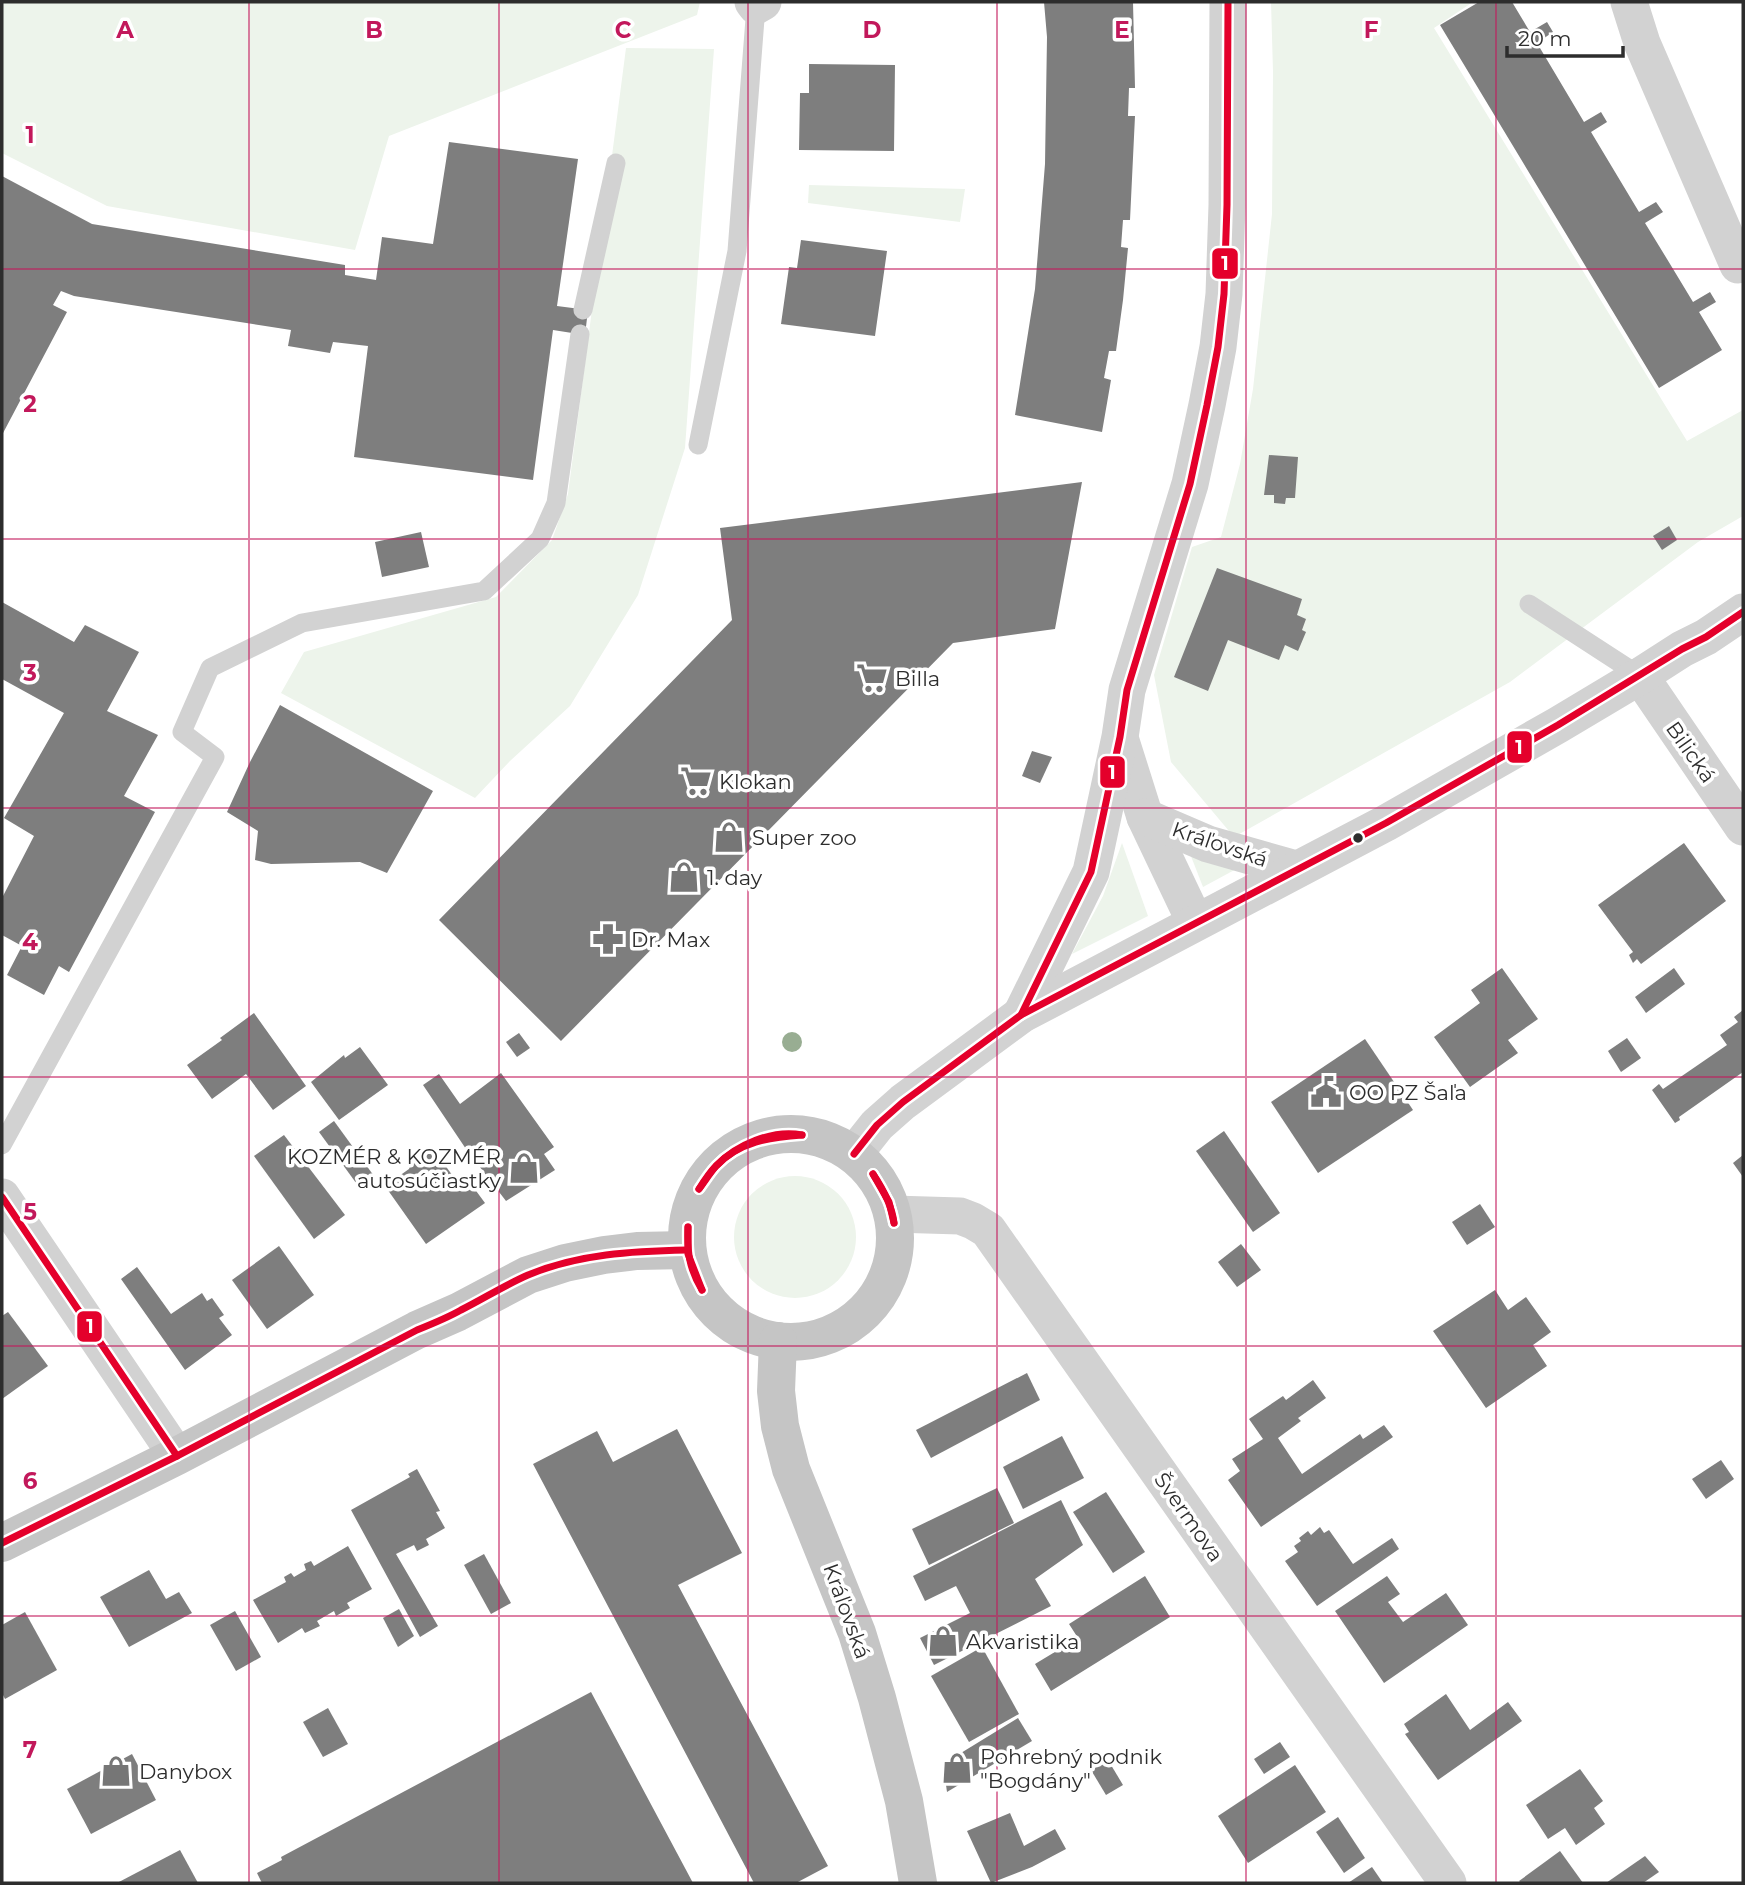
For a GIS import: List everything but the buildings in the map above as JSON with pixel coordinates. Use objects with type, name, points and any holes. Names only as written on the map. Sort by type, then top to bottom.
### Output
[{"type":"main road","points":[[785,1134],[809,1135],[833,1142],[854,1154],[872,1171],[885,1191],[893,1214],[896,1239],[893,1264],[884,1287],[869,1308],[850,1324],[827,1336],[803,1342],[778,1341],[755,1336],[735,1326],[717,1311],[703,1293],[693,1273],[687,1250],[687,1226],[693,1202],[704,1181],[719,1162],[739,1147],[761,1138],[785,1134]]},
{"type":"main road","points":[[2,1544],[528,1275],[565,1263],[604,1255],[687,1250]]},
{"type":"main road","name":"Kráľovská","points":[[778,1341],[776,1391],[780,1426],[791,1469],[857,1633],[877,1698],[904,1801],[918,1883]]},
{"type":"street","name":"Kráľovská","points":[[1021,1016],[1091,872],[1120,737],[1127,690],[1190,484],[1218,347],[1224,294],[1227,205],[1228,2]]},
{"type":"street","points":[[1629,2],[1642,43],[1738,265],[1743,262]]},
{"type":"street","points":[[854,1154],[877,1125],[903,1102],[1021,1016],[1386,823],[1640,677],[1743,612]]},
{"type":"street","name":"Bilická","points":[[1640,677],[1743,827]]},
{"type":"street","name":"Kráľovská","points":[[1120,737],[1144,817],[1195,922]]},
{"type":"street","name":"Kráľovská","points":[[1144,817],[1209,844],[1296,869]]},
{"type":"street","points":[[2,1197],[177,1456]]},
{"type":"street","name":"Švermova","points":[[893,1214],[960,1216],[988,1230],[1448,1883]]},
{"type":"lane","points":[[698,445],[737,251],[757,3]]},
{"type":"lane","points":[[583,310],[616,163]]},
{"type":"lane","points":[[2,1145],[215,757],[182,732],[210,668],[302,623],[484,591],[540,539],[555,503],[580,334]]},
{"type":"lane","points":[[1529,604],[1640,677]]},
{"type":"shaded area","points":[[2,2],[700,2],[697,15],[389,136],[355,250],[107,206],[2,153]]},
{"type":"shaded area","points":[[1271,2],[1473,2],[1434,28],[1687,441],[1743,410],[1743,516],[1698,542],[1510,682],[1234,837],[1171,762],[1154,675],[1192,547],[1221,537],[1240,464],[1253,389],[1272,214]]},
{"type":"shaded area","points":[[626,48],[714,49],[685,448],[638,595],[570,706],[510,761],[475,798],[281,693],[304,652],[496,597],[552,540],[568,494]]},
{"type":"shaded area","points":[[809,185],[965,189],[960,222],[808,203]]},
{"type":"shaded area","points":[[1122,843],[1148,916],[1072,954],[1103,896]]},
{"type":"shaded area","points":[[1187,846],[1240,867],[1203,887]]},
{"type":"shaded area","points":[[795,1176],[818,1181],[838,1194],[851,1214],[856,1237],[851,1260],[838,1280],[818,1293],[795,1298],[772,1293],[752,1280],[739,1260],[734,1237],[739,1214],[752,1194],[772,1181]]},
{"type":"transit line","name":"1","points":[[1021,1015],[1091,872],[1120,737],[1127,690],[1190,484],[1207,405],[1224,294],[1228,2]]},
{"type":"transit line","name":"1","points":[[854,1154],[877,1125],[903,1102],[1021,1015],[1386,823],[1558,725],[1743,612]]},
{"type":"transit line","name":"1","points":[[699,1189],[724,1158],[744,1145],[779,1134],[802,1135]]},
{"type":"transit line","name":"1","points":[[699,1189],[716,1166],[735,1151],[767,1139],[802,1135]]},
{"type":"transit line","name":"1","points":[[873,1174],[889,1202],[894,1223]]},
{"type":"transit line","name":"1","points":[[873,1174],[886,1197],[894,1223]]},
{"type":"transit line","name":"1","points":[[2,1197],[177,1456]]},
{"type":"transit line","name":"1","points":[[688,1227],[688,1254],[702,1290]]},
{"type":"transit line","name":"1","points":[[688,1227],[690,1260],[702,1290]]},
{"type":"transit line","name":"1","points":[[2,1543],[528,1275],[586,1258],[687,1250]]},
{"type":"place","name":"Billa","points":[[872,678]]},
{"type":"place","name":"Klokan","points":[[696,781]]},
{"type":"place","name":"Super zoo","points":[[729,837]]},
{"type":"place","name":"1. day","points":[[684,877]]},
{"type":"place","name":"Dr. Max","points":[[608,939]]},
{"type":"place","name":"OO PZ Šaľa","points":[[1326,1092]]},
{"type":"place","name":"KOZMÉR & KOZMÉR autosúčiastky","points":[[524,1168]]},
{"type":"place","name":"Akvaristika","points":[[943,1641]]},
{"type":"place","name":"Pohrebný podnik \"Bogdány\"","points":[[957,1768]]},
{"type":"place","name":"Danybox","points":[[116,1771]]}]
